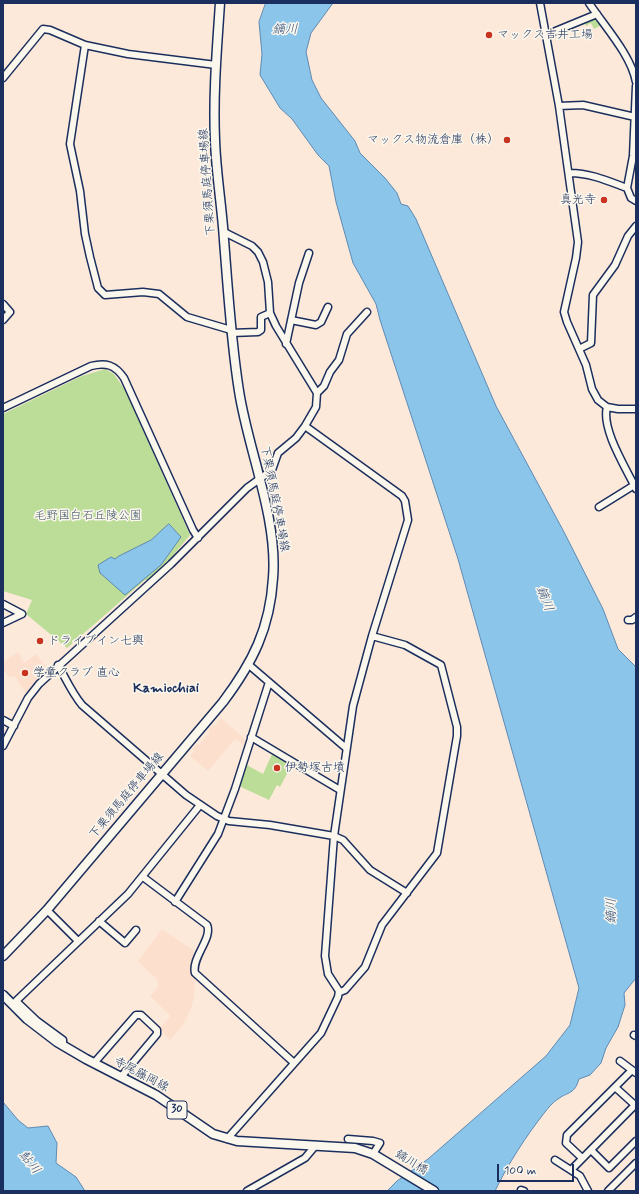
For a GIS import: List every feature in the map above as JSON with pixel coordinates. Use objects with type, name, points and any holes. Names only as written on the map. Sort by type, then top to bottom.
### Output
[{"type":"main road","name":"下栗須馬庭停車場線","points":[[3,956],[47,910],[223,702],[249,666],[265,625],[274,577],[273,549],[260,480],[240,399],[231,331],[224,232],[215,139],[216,65],[220,3]]},
{"type":"main road","name":"寺尾藤岡線","points":[[3,995],[27,1019],[63,1045],[156,1095],[204,1129],[227,1139],[348,1147],[375,1154]]},
{"type":"main road","name":"鏑川橋","points":[[375,1154],[434,1191]]},
{"type":"street","points":[[540,3],[570,173],[578,242],[564,312],[567,322],[580,349],[592,389],[598,400],[607,407],[618,409],[636,409]]},
{"type":"street","points":[[589,3],[622,48],[635,74],[636,82]]},
{"type":"street","points":[[546,35],[596,14]]},
{"type":"street","points":[[3,78],[6,70],[43,29],[50,30],[85,45],[128,54],[216,65]]},
{"type":"street","points":[[85,45],[70,144],[80,191],[85,234],[98,288],[105,295],[143,292],[159,294],[187,317],[231,331],[258,332],[261,330],[261,317],[270,313]]},
{"type":"street","points":[[636,86],[633,156],[626,188],[628,194],[636,201]]},
{"type":"street","points":[[559,106],[583,105],[635,117]]},
{"type":"street","points":[[570,173],[580,173],[596,177],[626,188]]},
{"type":"street","points":[[580,349],[591,342],[593,295],[615,266],[628,236],[636,226]]},
{"type":"street","points":[[3,746],[34,689],[198,538],[242,492],[272,470],[278,453],[296,438],[316,407],[317,393],[303,368],[286,344],[270,313],[268,282],[263,262],[258,252],[252,246],[224,232]]},
{"type":"street","points":[[286,344],[299,283],[309,253]]},
{"type":"street","points":[[3,304],[10,312],[3,320]]},
{"type":"street","points":[[291,320],[316,325],[321,322],[328,307]]},
{"type":"street","points":[[317,393],[324,386],[330,372],[339,360],[347,334],[367,312]]},
{"type":"street","points":[[3,408],[91,366],[102,364],[111,365],[118,370],[124,378],[198,538]]},
{"type":"street","points":[[599,507],[635,486],[612,438],[605,414],[607,407]]},
{"type":"street","points":[[305,426],[402,496],[405,501],[408,520],[406,531],[372,636],[353,706],[346,748],[334,836],[325,956],[328,974],[340,992]]},
{"type":"street","points":[[3,604],[22,614],[3,623]]},
{"type":"street","points":[[628,620],[636,618]]},
{"type":"street","points":[[227,1139],[266,1097],[293,1062],[321,1033],[340,992],[345,990],[365,967],[382,925],[439,849],[457,727],[441,665],[405,645],[372,636]]},
{"type":"street","points":[[58,666],[71,691],[82,705],[161,774],[200,805],[223,819],[334,836],[343,840],[370,870],[407,893]]},
{"type":"street","points":[[249,666],[346,748]]},
{"type":"street","points":[[176,902],[217,837],[235,790],[269,682]]},
{"type":"street","points":[[3,720],[14,726]]},
{"type":"street","points":[[251,737],[340,790]]},
{"type":"street","points":[[63,1045],[63,1040],[37,1021],[16,1001],[143,877],[200,805]]},
{"type":"street","points":[[143,877],[208,927],[195,965],[196,973],[293,1062]]},
{"type":"street","points":[[47,910],[78,941]]},
{"type":"street","points":[[99,921],[125,943],[136,930]]},
{"type":"street","points":[[94,1063],[136,1015],[141,1015],[157,1030],[158,1034],[121,1077]]},
{"type":"street","points":[[582,1158],[566,1143],[568,1135],[634,1072],[620,1060]]},
{"type":"street","points":[[571,1170],[635,1106],[616,1088]]},
{"type":"street","points":[[348,1139],[380,1143],[375,1154]]},
{"type":"street","points":[[591,1150],[609,1168],[636,1141]]},
{"type":"street","points":[[247,1191],[305,1158],[316,1145]]},
{"type":"street","points":[[555,1160],[580,1176],[588,1191]]},
{"type":"street","points":[[608,1191],[636,1163]]},
{"type":"shaded area","name":"学童クラブ 直心","points":[[18,652],[24,663],[36,654],[48,669],[30,687],[26,694],[15,676],[9,677],[3,668],[3,662]]},
{"type":"shaded area","points":[[221,718],[247,741],[246,747],[235,739],[208,771],[190,756],[194,751],[192,749],[197,744],[199,745],[210,732],[208,730],[213,725],[215,726]]},
{"type":"shaded area","points":[[162,929],[197,953],[194,997],[191,1009],[183,1025],[170,1040],[159,1029],[171,1016],[150,996],[158,987],[157,980],[138,961]]},
{"type":"green space","points":[[594,17],[597,18],[601,25],[594,29],[591,23],[586,26],[584,22]]},
{"type":"green space","name":"毛野国白石丘陵公園","points":[[105,369],[114,374],[125,390],[190,535],[171,558],[148,580],[145,580],[67,648],[26,614],[32,600],[3,591],[3,414],[82,376]]},
{"type":"green space","points":[[273,752],[292,764],[280,787],[277,785],[269,800],[239,786],[245,764],[263,774]]},
{"type":"water","name":"鏑川","points":[[266,3],[333,3],[311,33],[306,52],[312,80],[321,98],[355,141],[360,153],[385,178],[397,193],[401,204],[408,206],[416,219],[496,406],[564,532],[603,609],[618,649],[636,667],[636,978],[624,993],[625,1005],[618,1027],[606,1048],[601,1063],[590,1075],[579,1079],[575,1088],[571,1092],[552,1103],[518,1150],[495,1191],[387,1191],[397,1181],[428,1159],[546,1056],[570,1025],[579,988],[458,559],[376,304],[353,263],[336,202],[329,166],[318,155],[292,119],[280,108],[260,75],[262,54],[259,22]]},
{"type":"water","points":[[169,524],[181,537],[161,565],[125,595],[100,573],[98,565],[111,557],[115,559],[151,540]]},
{"type":"water","name":"鮎川","points":[[3,1102],[18,1120],[28,1128],[48,1126],[57,1143],[56,1163],[76,1177],[85,1191],[3,1191]]},
{"type":"place","name":"マックス吉井工場","points":[[489,35]]},
{"type":"place","name":"マックス物流倉庫（株）","points":[[507,140]]},
{"type":"place","name":"真光寺","points":[[604,200]]},
{"type":"place","name":"ドライブイン七輿","points":[[40,641]]},
{"type":"place","name":"学童クラブ 直心","points":[[25,673]]},
{"type":"place","name":"伊勢塚古墳","points":[[277,768]]},
{"type":"district","name":"Kamiochiai","points":[[166,689]]}]
